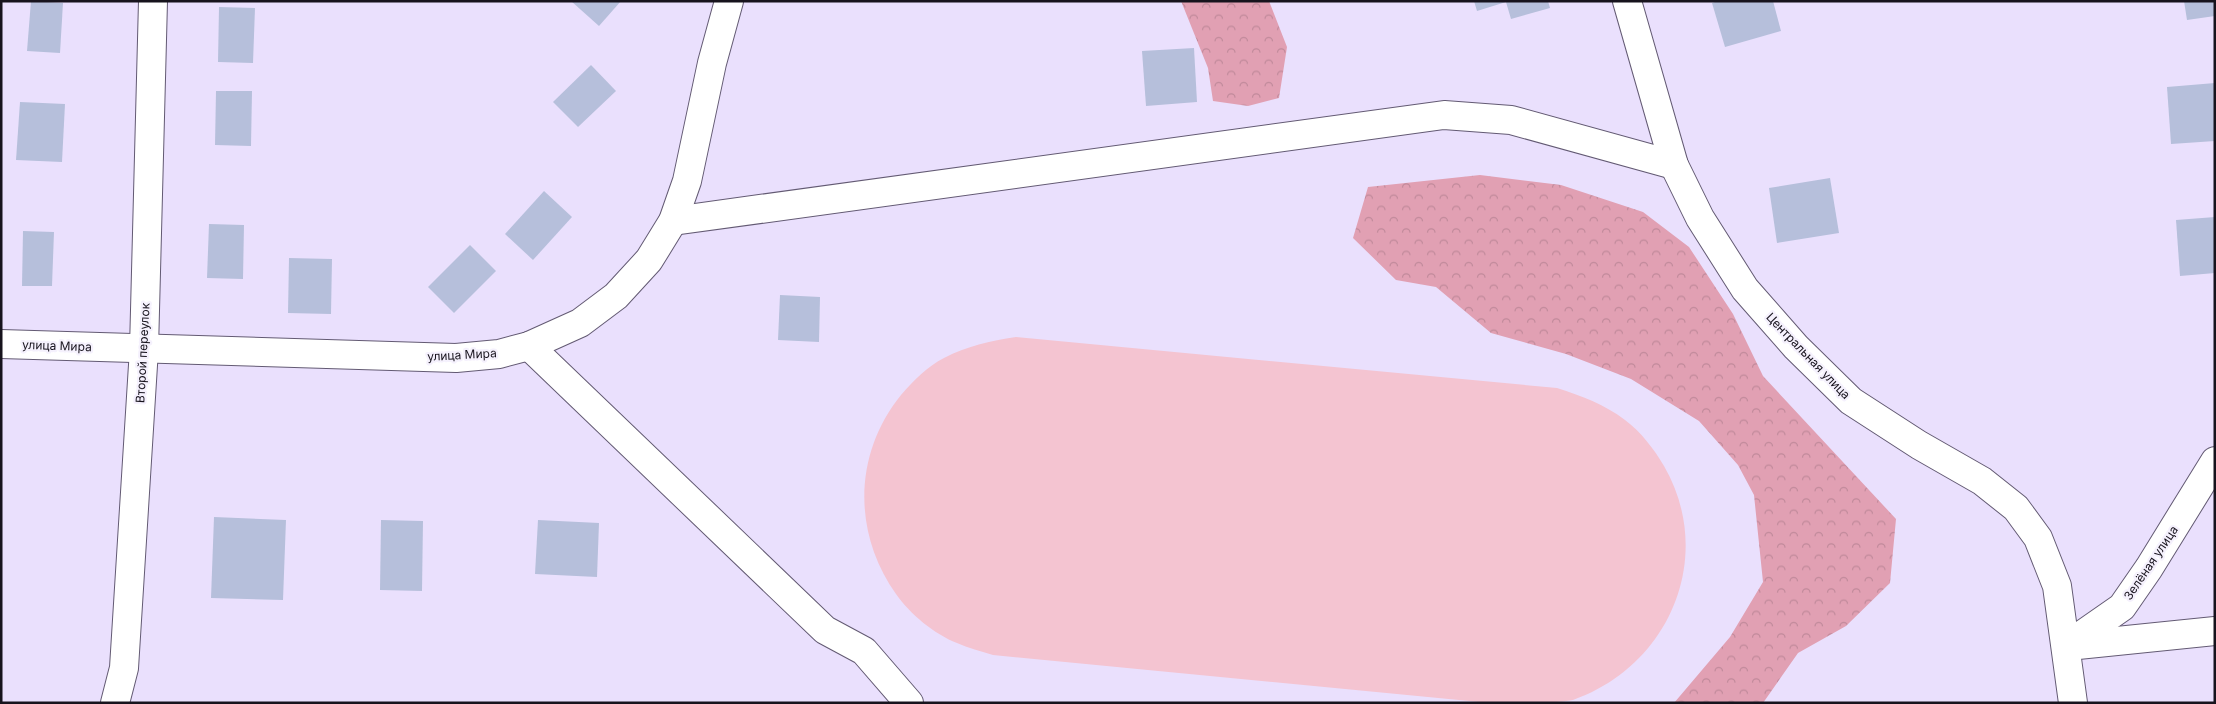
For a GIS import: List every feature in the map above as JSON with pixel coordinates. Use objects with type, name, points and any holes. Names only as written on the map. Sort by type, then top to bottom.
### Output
[{"type":"street","name":"Второй переулок","points":[[115,703],[124,668],[144,349],[153,1]]},
{"type":"street","name":"улица Мира","points":[[1,344],[456,358],[499,354],[529,346],[580,323],[616,296],[649,260],[673,221],[687,181],[712,63],[729,1]]},
{"type":"street","name":"Центральная улица","points":[[1627,1],[1674,165],[1692,203],[1716,246],[1746,289],[1796,347],[1851,401],[1918,445],[1982,481],[2016,508],[2038,538],[2056,586],[2073,703]]},
{"type":"street","points":[[673,221],[1444,116],[1511,120],[1674,165]]},
{"type":"street","points":[[529,346],[826,630],[864,651],[909,703]]},
{"type":"street","name":"Зелёная улица","points":[[2066,646],[2122,607],[2149,568],[2215,461]]},
{"type":"street","points":[[2066,646],[2215,632]]},
{"type":"green space","points":[[1181,1],[1269,1],[1287,47],[1279,98],[1248,106],[1213,101],[1208,68]]},
{"type":"green space","points":[[1480,175],[1561,185],[1643,212],[1689,247],[1733,314],[1763,376],[1896,519],[1890,583],[1846,626],[1798,653],[1763,703],[1674,703],[1730,637],[1763,582],[1754,495],[1738,465],[1699,421],[1631,379],[1566,354],[1491,333],[1436,287],[1396,280],[1353,238],[1368,187]]},
{"type":"shaded area","points":[[1016,337],[1557,388],[1584,397],[1617,414],[1647,441],[1664,466],[1679,500],[1685,536],[1684,571],[1674,604],[1658,635],[1635,662],[1607,684],[1573,700],[1554,702],[1490,703],[993,655],[961,645],[931,629],[915,616],[896,594],[882,570],[872,545],[866,519],[864,493],[867,467],[874,442],[885,418],[901,395],[921,374],[938,361],[961,350],[988,342]]},
{"type":"building","points":[[31,1],[63,3],[60,53],[27,51]]},
{"type":"building","points":[[571,1],[621,1],[599,26]]},
{"type":"building","points":[[1474,1],[1548,1],[1550,8],[1511,19],[1506,2],[1477,11]]},
{"type":"building","points":[[1718,1],[1773,1],[1781,31],[1725,47],[1712,3]]},
{"type":"building","points":[[2184,1],[2215,1],[2215,16],[2187,20]]},
{"type":"building","points":[[219,7],[255,8],[253,63],[218,62]]},
{"type":"building","points":[[1194,48],[1197,102],[1146,106],[1142,51]]},
{"type":"building","points":[[591,65],[616,91],[578,127],[553,102]]},
{"type":"building","points":[[2215,83],[2215,141],[2171,144],[2167,87]]},
{"type":"building","points":[[216,91],[252,91],[251,146],[215,145]]},
{"type":"building","points":[[20,102],[65,104],[62,162],[16,160]]},
{"type":"building","points":[[1830,178],[1839,233],[1777,243],[1769,188]]},
{"type":"building","points":[[544,191],[572,217],[533,260],[505,234]]},
{"type":"building","points":[[2215,217],[2215,273],[2180,276],[2176,220]]},
{"type":"building","points":[[209,224],[244,225],[243,279],[207,278]]},
{"type":"building","points":[[23,231],[54,232],[52,286],[22,286]]},
{"type":"building","points":[[470,245],[496,271],[454,313],[428,287]]},
{"type":"building","points":[[289,258],[332,259],[331,314],[288,313]]},
{"type":"building","points":[[780,295],[820,297],[819,342],[778,340]]},
{"type":"building","points":[[214,517],[286,520],[283,600],[211,598]]},
{"type":"building","points":[[381,520],[423,521],[422,591],[380,590]]},
{"type":"building","points":[[538,520],[599,523],[597,577],[535,574]]}]
